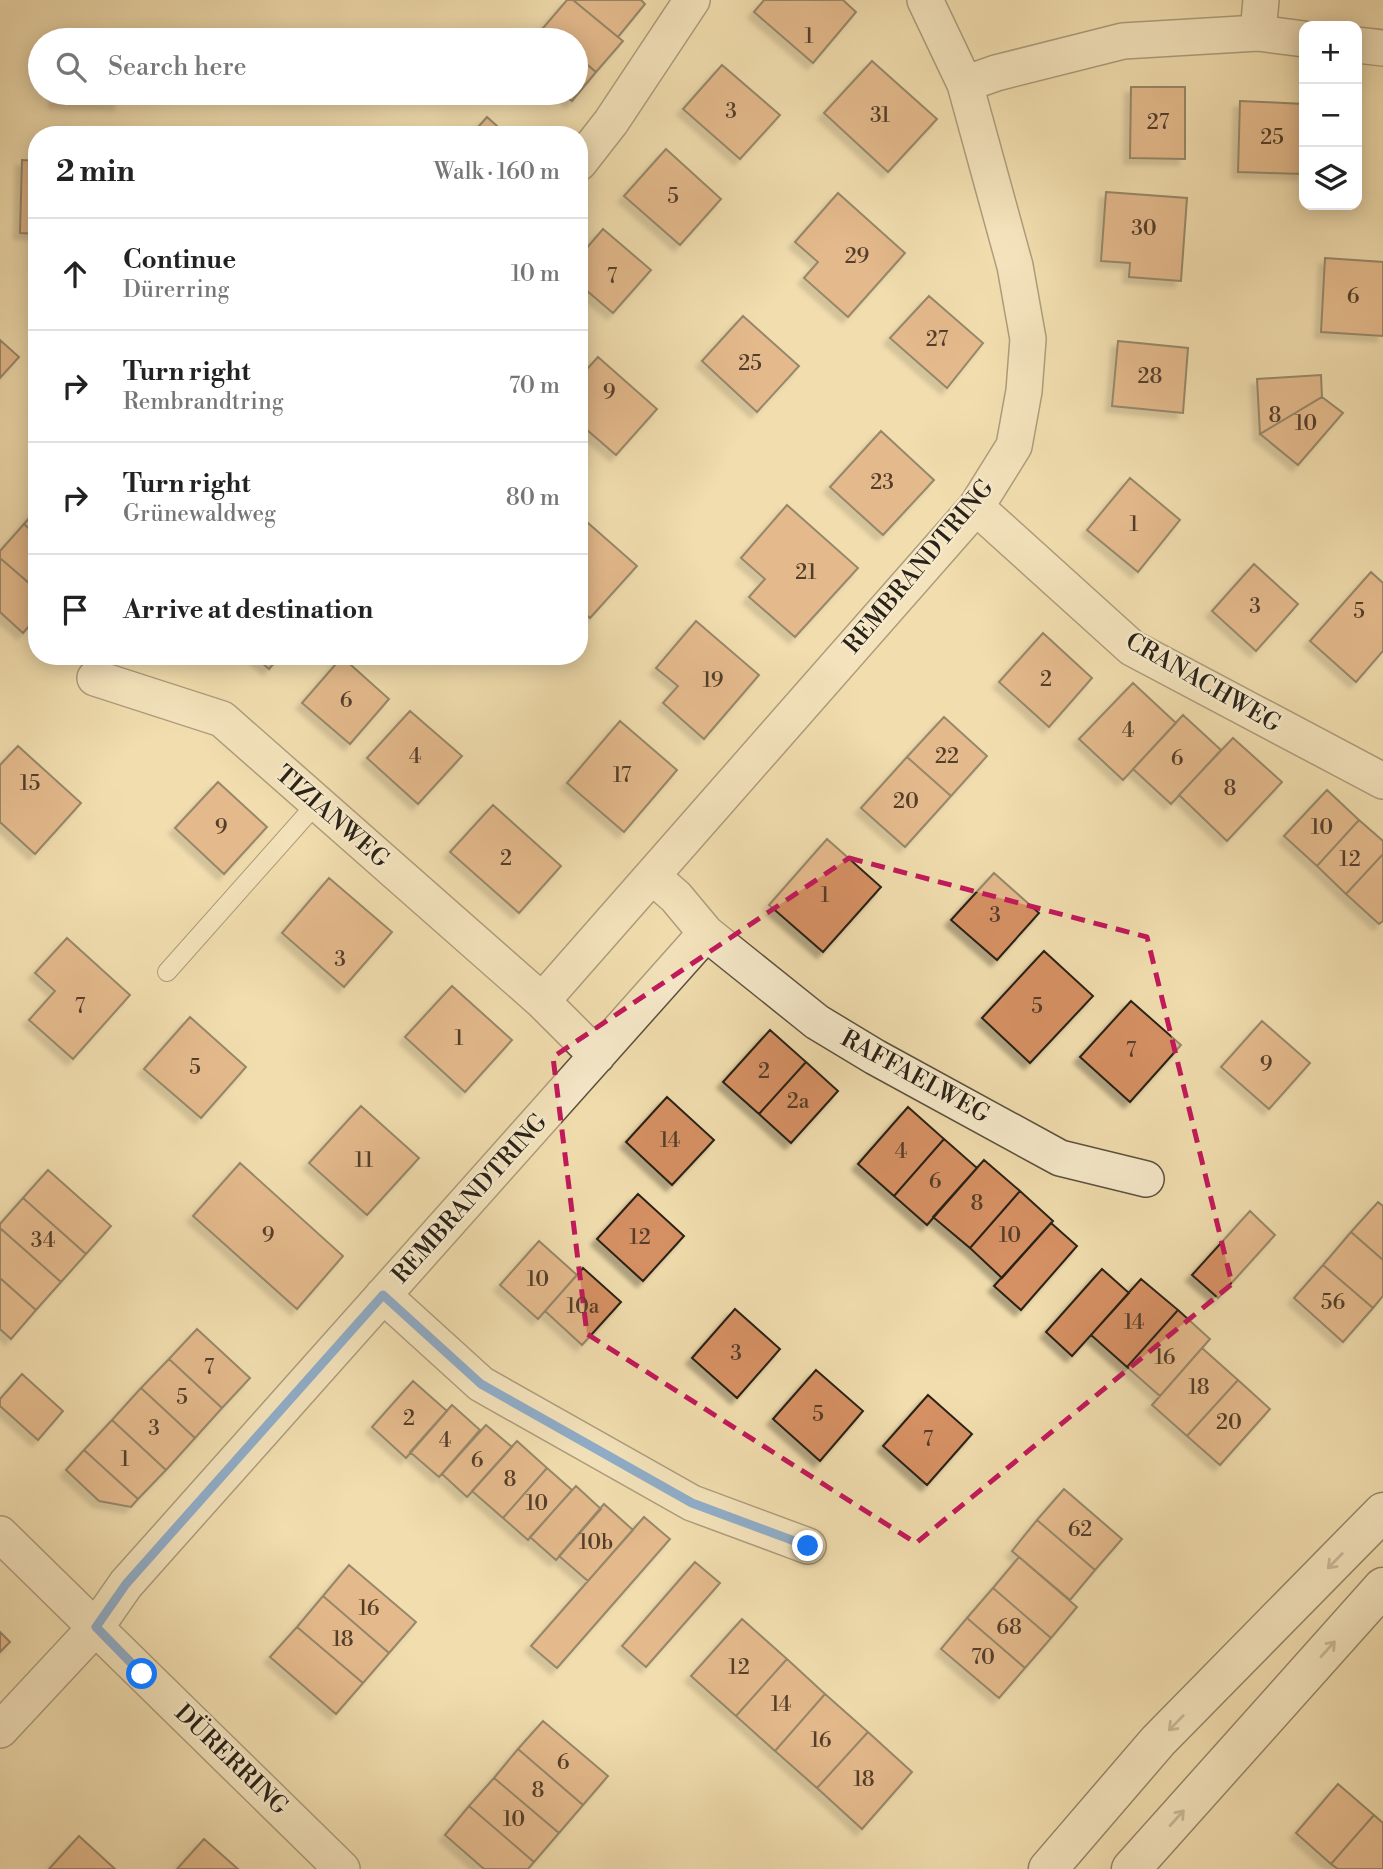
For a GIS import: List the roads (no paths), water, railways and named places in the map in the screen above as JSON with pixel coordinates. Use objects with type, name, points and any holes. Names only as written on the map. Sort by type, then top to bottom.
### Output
[{"type":"street","points":[[588,151],[611,122],[692,0]]},
{"type":"street","name":"REMBRANDTRING","points":[[542,1001],[976,507],[1014,446],[1024,391],[1028,339],[1015,266],[964,84],[925,0]]},
{"type":"street","points":[[964,84],[996,73],[1123,41],[1259,17],[1299,37]]},
{"type":"street","points":[[1362,46],[1383,48]]},
{"type":"street","name":"CRANACHWEG","points":[[976,507],[1132,648],[1383,781]]},
{"type":"street","name":"TIZIANWEG","points":[[95,678],[222,719],[542,1001]]},
{"type":"street","points":[[652,876],[676,897],[706,933]]},
{"type":"street","name":"REMBRANDTRING","points":[[0,1730],[96,1627],[126,1584],[706,933]]},
{"type":"street","name":"RAFFAELWEG","points":[[706,933],[817,1022],[875,1057],[1060,1158],[1146,1179]]},
{"type":"street","points":[[542,1001],[597,1056]]},
{"type":"street","points":[[383,1295],[481,1384],[692,1503],[808,1546]]},
{"type":"street","points":[[1048,1869],[1158,1741],[1383,1512]]},
{"type":"street","name":"DÜRERRING","points":[[0,1534],[342,1869]]},
{"type":"street","points":[[1131,1869],[1383,1587]]},
{"type":"lane","points":[[167,972],[317,803]]}]
